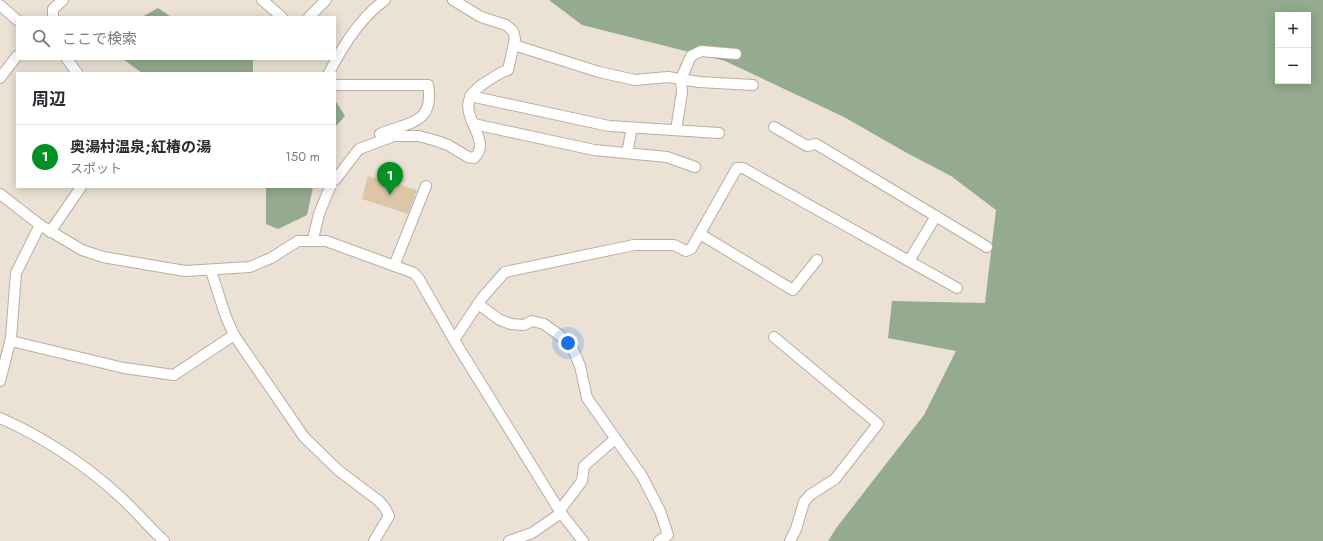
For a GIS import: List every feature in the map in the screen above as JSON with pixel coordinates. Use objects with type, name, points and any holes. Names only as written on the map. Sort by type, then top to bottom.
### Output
[{"type":"street","points":[[53,16],[53,9],[63,0]]},
{"type":"street","points":[[262,0],[281,16]]},
{"type":"street","points":[[310,16],[326,0]]},
{"type":"street","points":[[336,59],[369,13],[385,0]]},
{"type":"street","points":[[358,149],[394,136],[419,136],[448,145],[468,157],[474,158],[478,154],[480,148],[474,124],[468,110],[468,101],[476,89],[508,70],[515,39],[513,31],[506,25],[481,17],[453,0]]},
{"type":"street","points":[[0,5],[16,19]]},
{"type":"street","points":[[514,45],[598,72],[635,80],[668,77],[753,85]]},
{"type":"street","points":[[676,130],[682,92],[681,79],[691,56],[701,51],[736,54]]},
{"type":"street","points":[[0,78],[16,57]]},
{"type":"street","points":[[68,60],[76,72]]},
{"type":"street","points":[[330,72],[336,60]]},
{"type":"street","points":[[335,72],[336,60]]},
{"type":"street","points":[[336,85],[428,85],[428,103],[423,116],[417,122],[398,126],[366,141],[358,149],[336,179]]},
{"type":"street","points":[[470,96],[608,126],[719,132]]},
{"type":"street","points":[[474,124],[594,150],[666,157],[695,167]]},
{"type":"street","points":[[774,127],[807,146],[816,144],[987,246]]},
{"type":"street","points":[[627,153],[632,128]]},
{"type":"street","points":[[454,340],[478,304],[505,272],[634,245],[674,245],[686,251],[691,249],[737,168],[743,168],[957,288]]},
{"type":"street","points":[[394,266],[426,186]]},
{"type":"street","points":[[50,232],[80,188]]},
{"type":"street","points":[[313,239],[330,188]]},
{"type":"street","points":[[0,194],[50,232],[82,250],[103,257],[185,271],[211,271],[250,267],[271,258],[298,241],[313,239],[326,240],[414,273],[561,511],[583,541]]},
{"type":"street","points":[[909,261],[936,216]]},
{"type":"street","points":[[0,381],[11,341],[16,273],[40,225]]},
{"type":"street","points":[[700,234],[793,290],[817,260]]},
{"type":"street","points":[[211,271],[226,317],[234,335],[304,437],[338,470],[379,501],[385,508],[389,516],[374,541]]},
{"type":"street","points":[[478,304],[500,320],[512,324],[524,325],[532,321],[544,324],[558,334],[572,348],[580,366],[587,398],[642,476],[660,511],[668,535],[659,541]]},
{"type":"street","points":[[11,341],[124,368],[174,375],[234,335]]},
{"type":"street","points":[[774,337],[878,424],[834,479],[810,495],[804,502],[796,529],[790,541]]},
{"type":"street","points":[[0,418],[18,426],[81,466],[115,492],[164,541]]},
{"type":"street","points":[[509,541],[532,533],[561,511],[582,482],[584,466],[615,439]]},
{"type":"green space","points":[[549,0],[1323,0],[1323,541],[828,541],[837,527],[924,415],[956,351],[888,338],[892,301],[985,303],[996,210],[951,176],[844,117],[725,61],[582,25]]},
{"type":"green space","points":[[158,8],[170,16],[144,16]]},
{"type":"green space","points":[[124,60],[253,60],[253,72],[141,72]]},
{"type":"green space","points":[[336,102],[345,116],[336,126]]},
{"type":"green space","points":[[266,188],[313,188],[307,215],[278,229],[266,224]]},
{"type":"building","points":[[368,176],[417,190],[408,214],[362,199]]},
{"type":"place","name":"奥湯村温泉;紅椿の湯","points":[[390,195]]}]
